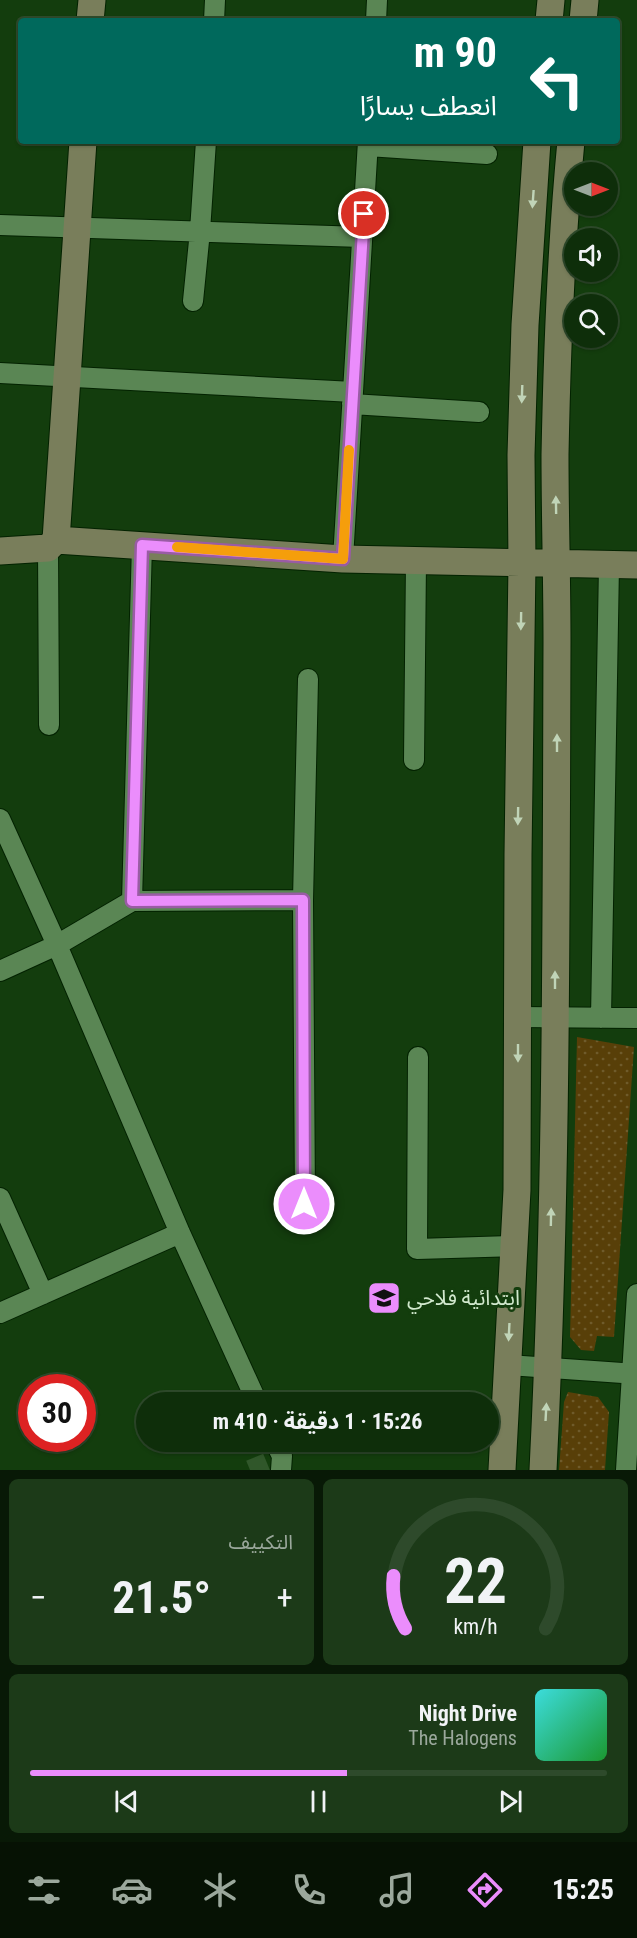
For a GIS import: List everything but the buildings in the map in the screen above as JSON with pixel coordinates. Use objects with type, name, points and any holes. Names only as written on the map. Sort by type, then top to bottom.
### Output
[{"type":"street","points":[[90,18],[92,0]]},
{"type":"street","points":[[214,18],[215,0]]},
{"type":"street","points":[[376,18],[377,0]]},
{"type":"street","points":[[549,18],[551,0]]},
{"type":"street","points":[[583,18],[585,0]]},
{"type":"street","points":[[50,725],[52,544],[67,377],[83,144]]},
{"type":"street","points":[[193,301],[206,144]]},
{"type":"street","points":[[343,559],[368,144],[487,154]]},
{"type":"street","points":[[502,1470],[517,1190],[521,455],[524,336],[537,144]]},
{"type":"street","points":[[543,1470],[548,1368],[555,1017],[557,564],[555,458],[558,325],[571,144]]},
{"type":"street","points":[[0,225],[362,237]]},
{"type":"street","points":[[0,373],[352,398],[479,412]]},
{"type":"street","points":[[0,551],[52,544],[142,545],[343,559],[637,565]]},
{"type":"street","points":[[132,901],[142,545]]},
{"type":"street","points":[[414,760],[416,561]]},
{"type":"street","points":[[601,1018],[609,565]]},
{"type":"street","points":[[304,1204],[303,900],[308,679]]},
{"type":"street","points":[[0,819],[57,945],[180,1233],[252,1392]]},
{"type":"street","points":[[0,971],[57,945],[132,901],[303,900]]},
{"type":"street","points":[[518,1017],[637,1018]]},
{"type":"street","points":[[418,1058],[417,1249],[514,1246]]},
{"type":"street","points":[[0,1198],[43,1294]]},
{"type":"street","points":[[0,1313],[180,1233]]},
{"type":"street","points":[[626,1470],[634,1374],[637,1294]]},
{"type":"street","points":[[508,1365],[634,1374]]},
{"type":"shaded area","points":[[577,1037],[634,1047],[614,1337],[597,1336],[594,1351],[581,1350],[570,1337]]},
{"type":"shaded area","points":[[568,1392],[598,1397],[609,1412],[605,1470],[559,1470],[564,1402]]},
{"type":"tunnel","points":[[250,1470],[267,1463]]},
{"type":"slow traffic","points":[[177,547],[343,559],[349,450]]},
{"type":"place","name":"ابتدائية فلاحي","points":[[384,1298]]},
{"type":"route","points":[[304,1204],[303,900],[132,901],[142,545],[343,559],[364,214]]}]
